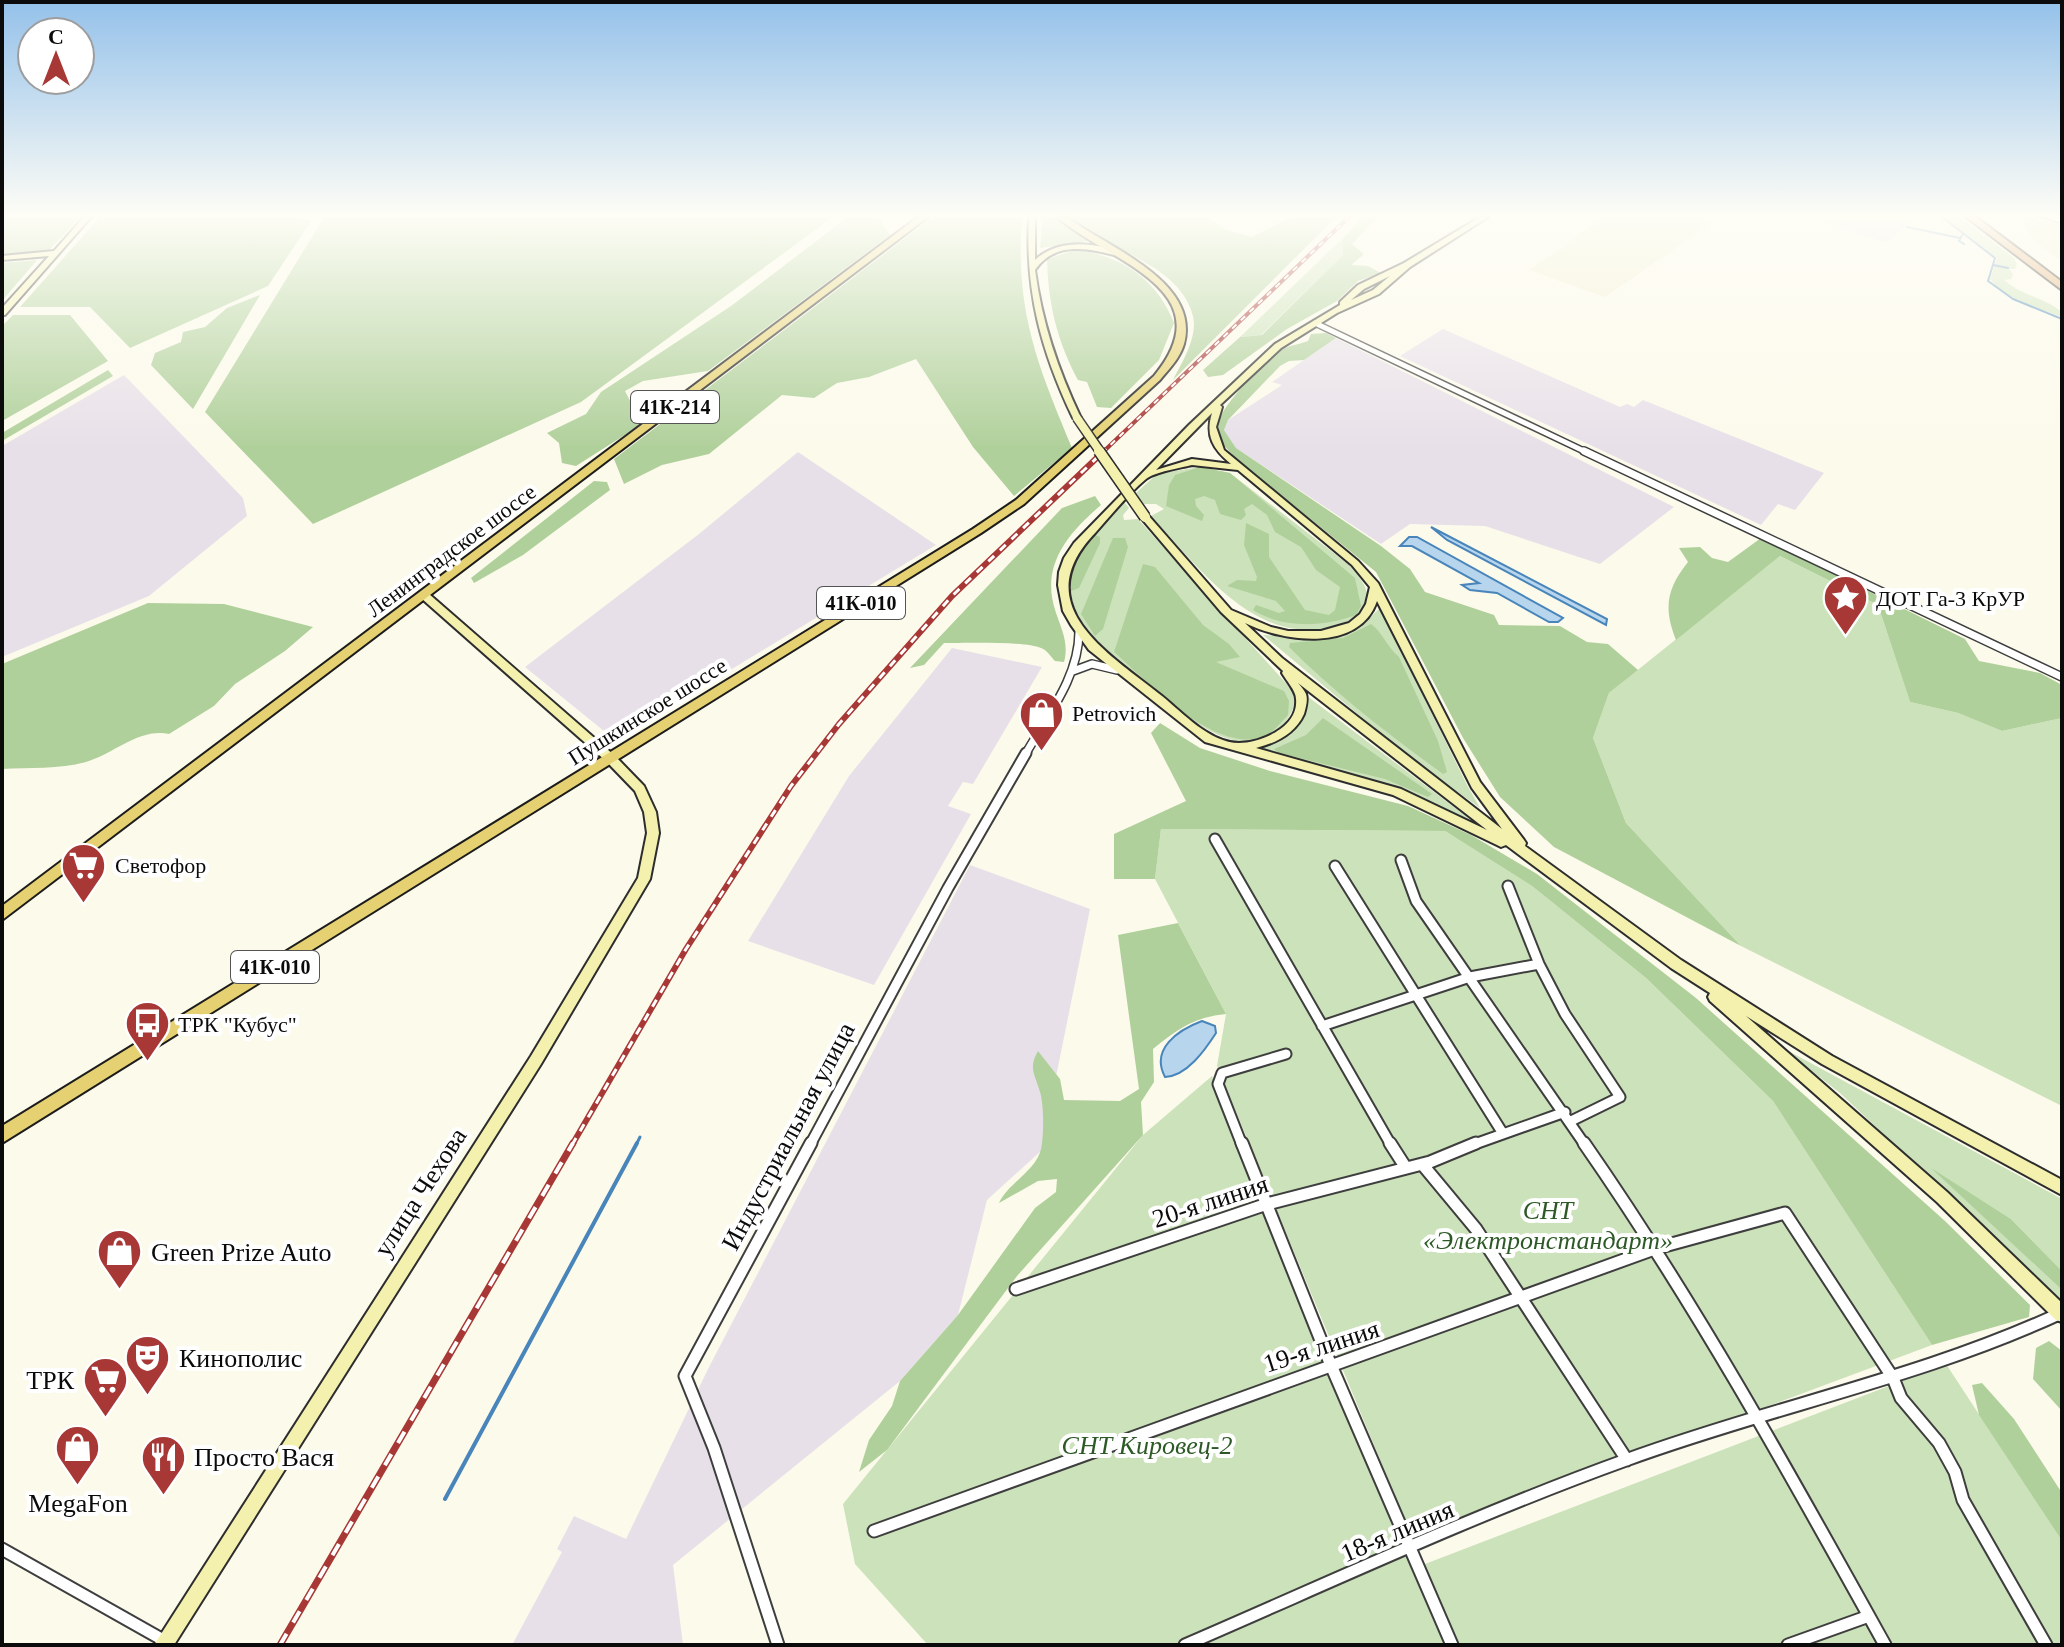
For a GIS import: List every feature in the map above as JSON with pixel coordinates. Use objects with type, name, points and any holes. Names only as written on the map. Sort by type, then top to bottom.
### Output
[{"type":"main road","name":"Ленинградское шоссе","points":[[2,914],[823,294]]},
{"type":"main road","name":"Пушкинское шоссе","points":[[2,1135],[1020,502],[1157,378],[1180,342],[1180,317],[1166,294]]},
{"type":"street","points":[[2,313],[19,294]]},
{"type":"street","points":[[1035,294],[1045,345],[1077,418],[1145,517],[1225,610],[1278,661],[1529,856],[1676,964],[1853,1075],[2062,1188]]},
{"type":"street","points":[[1073,671],[1079,652],[1079,632],[1064,597],[1063,566],[1077,545],[1278,346],[1337,309],[1353,294]]},
{"type":"street","points":[[1358,294],[1366,298]]},
{"type":"street","points":[[1337,309],[1373,294]]},
{"type":"street","points":[[1315,323],[2062,677]]},
{"type":"street","points":[[1222,399],[1214,413],[1214,439],[1237,468],[1355,563],[1374,585],[1476,785],[1529,856]]},
{"type":"street","points":[[1144,476],[1192,462],[1237,468]]},
{"type":"street","points":[[1225,610],[1271,631],[1327,635],[1367,616],[1373,607],[1374,585]]},
{"type":"street","name":"улица Чехова","points":[[165,1643],[634,901],[650,855],[650,812],[640,789],[611,759],[425,596]]},
{"type":"street","points":[[1079,632],[1120,671],[1189,726],[1227,746],[1397,792],[1529,856]]},
{"type":"street","points":[[1227,746],[1267,741],[1288,729],[1297,718],[1302,697],[1278,661]]},
{"type":"street","points":[[1073,671],[1092,664],[1120,671]]},
{"type":"street","name":"Индустриальная улица","points":[[778,1645],[714,1448],[685,1376],[941,902],[1073,671]]},
{"type":"street","points":[[1215,839],[1406,1168]]},
{"type":"street","points":[[1401,860],[1416,901],[1657,1248],[1759,1417],[1885,1645]]},
{"type":"street","points":[[1335,866],[1502,1132]]},
{"type":"street","points":[[1322,1026],[1470,977],[1539,964],[1508,886]]},
{"type":"street","name":"20-я линия","points":[[1016,1289],[1267,1204],[1422,1164],[1502,1132],[1568,1117],[1619,1100],[1620,1097],[1565,1014],[1539,964]]},
{"type":"street","points":[[1676,964],[1862,1072],[2062,1180]]},
{"type":"street","points":[[1676,964],[1942,1197],[2062,1314]]},
{"type":"street","points":[[1286,1054],[1222,1073],[1218,1084],[1330,1363],[1452,1645]]},
{"type":"street","points":[[1422,1164],[1476,1229],[1627,1460]]},
{"type":"street","name":"19-я линия","points":[[874,1531],[1330,1363],[1404,1342],[1657,1248],[1785,1213],[1893,1378]]},
{"type":"street","name":"18-я линия","points":[[1185,1645],[1627,1460],[1893,1378],[2027,1331],[2062,1314]]},
{"type":"street","points":[[1893,1378],[1901,1398],[1931,1432],[1950,1462],[1963,1500],[2046,1645]]},
{"type":"street","points":[[2,1549],[165,1643]]},
{"type":"street","points":[[1788,1645],[1869,1616]]},
{"type":"shaded area","points":[[1443,329],[1620,407],[1627,404],[1634,407],[1643,400],[1824,473],[1795,510],[1778,504],[1761,525],[1400,356]]},
{"type":"shaded area","points":[[1336,338],[1674,507],[1600,564],[1485,526],[1410,524],[1381,544],[1236,448],[1224,430],[1228,420],[1282,385],[1272,382]]},
{"type":"shaded area","points":[[124,375],[243,498],[247,516],[149,596],[2,657],[2,446]]},
{"type":"shaded area","points":[[798,452],[936,545],[615,740],[525,667],[699,534]]},
{"type":"shaded area","points":[[952,648],[1042,667],[973,784],[963,782],[948,806],[971,814],[874,985],[748,941],[849,776]]},
{"type":"shaded area","points":[[970,865],[1090,909],[1041,1151],[987,1200],[958,1315],[900,1381],[673,1565],[683,1645],[512,1645],[562,1552],[557,1549],[574,1516],[626,1539],[708,1369]]},
{"type":"green space","points":[[32,294],[251,294],[130,348],[90,307],[20,307]]},
{"type":"green space","points":[[277,294],[728,294],[581,402],[313,524],[205,412]]},
{"type":"green space","points":[[747,294],[811,294],[708,371],[643,381],[625,391],[642,424],[576,466],[562,463],[559,443],[547,433],[586,414],[601,392]]},
{"type":"green space","points":[[832,294],[1024,294],[1039,363],[1072,448],[1014,496],[973,447],[916,359],[869,377],[837,383],[814,398],[782,395],[709,454],[662,465],[624,484],[614,459]]},
{"type":"green space","points":[[1050,294],[1158,294],[1174,323],[1159,360],[1111,408],[1097,407],[1087,382],[1078,380],[1064,351]]},
{"type":"green space","points":[[1182,294],[1259,294],[1173,380],[1193,332],[1193,316]]},
{"type":"green space","points":[[1285,294],[1303,294],[1261,335],[1240,337]]},
{"type":"green space","points":[[1304,294],[1344,294],[1287,329],[1223,375],[1208,377],[1203,370],[1240,337],[1262,335]]},
{"type":"green space","points":[[2006,294],[2028,294],[2054,306],[2062,312],[2062,317]]},
{"type":"green space","points":[[260,295],[193,409],[151,365],[155,353],[181,342],[183,332],[205,327],[227,308]]},
{"type":"green space","points":[[13,315],[70,315],[108,361],[2,421],[2,326]]},
{"type":"green space","points":[[1326,333],[1336,338],[1304,360],[1289,361],[1280,366],[1228,420],[1224,430],[1236,448],[1381,546],[1410,569],[1425,592],[1494,615],[1499,625],[1560,626],[1587,642],[1608,644],[1638,670],[1609,693],[1593,738],[1626,823],[1741,946],[1554,847],[1500,797],[1463,738],[1376,572],[1235,458],[1223,443],[1218,430],[1220,417],[1253,375],[1281,350],[1308,341],[1311,334]]},
{"type":"green space","points":[[108,370],[113,376],[2,441],[2,433]]},
{"type":"green space","points":[[1200,467],[1230,473],[1348,564],[1367,593],[1362,614],[1329,627],[1298,629],[1269,622],[1218,587],[1151,516],[1164,509],[1156,504],[1144,504],[1136,493],[1157,474]]},
{"type":"green space","points":[[1200,467],[1230,473],[1355,578],[1361,606],[1356,615],[1317,624],[1290,623],[1253,610],[1256,605],[1279,613],[1285,611],[1276,601],[1227,586],[1237,580],[1256,581],[1244,545],[1246,523],[1269,534],[1269,557],[1305,610],[1329,615],[1335,610],[1340,587],[1316,570],[1301,547],[1275,532],[1267,515],[1252,504],[1244,509],[1246,515],[1241,520],[1220,514],[1215,500],[1204,496],[1195,499],[1196,506],[1204,515],[1202,521],[1166,506],[1169,485],[1175,475]]},
{"type":"green space","points":[[594,481],[607,482],[610,490],[523,555],[474,583],[471,578]]},
{"type":"green space","points":[[1095,496],[1101,505],[1067,540],[1059,553],[1051,581],[1065,643],[1064,662],[1055,661],[1041,648],[1022,644],[944,643],[924,665],[910,668],[1062,508]]},
{"type":"green space","points":[[1124,502],[1129,508],[1123,515],[1124,520],[1138,519],[1292,690],[1295,705],[1280,728],[1262,740],[1242,742],[1201,725],[1111,654],[1081,624],[1071,605],[1066,574],[1080,549]]},
{"type":"green space","points":[[1093,534],[1100,537],[1100,543],[1079,588],[1071,591],[1071,569]]},
{"type":"green space","points":[[1113,538],[1125,538],[1128,547],[1103,629],[1095,636],[1081,614]]},
{"type":"green space","points":[[1761,538],[1965,639],[1979,661],[2040,673],[2062,685],[2062,718],[2002,731],[1958,713],[1910,702],[1878,605],[1780,556],[1676,640],[1669,618],[1669,599],[1675,581],[1688,562],[1679,548],[1700,547],[1712,558],[1728,562]]},
{"type":"green space","points":[[1780,556],[1878,605],[1910,702],[1958,713],[2002,731],[2062,718],[2062,1106],[1741,946],[1626,823],[1593,738],[1609,693]]},
{"type":"green space","points":[[1143,564],[1155,567],[1203,625],[1229,644],[1240,657],[1216,662],[1284,691],[1289,701],[1288,715],[1271,732],[1246,739],[1226,736],[1205,726],[1164,697],[1114,652]]},
{"type":"green space","points":[[148,603],[224,604],[313,627],[285,651],[235,684],[214,706],[169,734],[148,734],[78,764],[2,769],[2,664]]},
{"type":"green space","points":[[1380,608],[1480,808],[1409,757],[1263,635],[1326,639],[1362,625]]},
{"type":"green space","points":[[1371,624],[1399,657],[1438,741],[1447,772],[1443,774],[1363,713],[1289,647],[1290,643],[1343,638]]},
{"type":"green space","points":[[1307,696],[1475,823],[1395,790],[1257,749],[1285,736],[1299,724]]},
{"type":"green space","points":[[1323,718],[1432,794],[1428,797],[1385,779],[1279,753],[1274,749],[1306,735]]},
{"type":"green space","points":[[1160,723],[1200,748],[1270,771],[1408,806],[1471,835],[1537,874],[1696,998],[1945,1221],[2030,1305],[2029,1317],[1932,1345],[1773,1101],[1646,978],[1532,886],[1445,831],[1161,829],[1155,879],[1114,879],[1114,834],[1186,801],[1151,733]]},
{"type":"green space","name":"СНТ «Электронстандарт»","points":[[1161,829],[1445,831],[1532,886],[1646,978],[1773,1101],[1932,1345],[1635,1456],[1417,1549],[1217,1066],[1226,1014],[1155,879]]},
{"type":"green space","points":[[1178,923],[1226,1014],[1187,1025],[1153,1049],[1154,1082],[1141,1102],[1143,1135],[1017,1276],[887,1450],[859,1472],[869,1440],[892,1406],[900,1381],[958,1315],[1035,1208],[1056,1192],[1057,1179],[1038,1181],[999,1203],[1034,1164],[1041,1149],[1042,1104],[1033,1067],[1038,1051],[1060,1079],[1064,1100],[1120,1101],[1139,1089],[1118,935]]},
{"type":"green space","points":[[1781,1047],[2062,1199],[2062,1271],[2011,1219],[1936,1172],[2062,1290],[2062,1302],[1840,1093]]},
{"type":"green space","name":"СНТ Кировец-2","points":[[1212,1076],[1412,1569],[1946,1364],[2062,1541],[2062,1645],[928,1645],[855,1564],[843,1504],[1143,1135]]},
{"type":"green space","points":[[1931,1168],[2011,1219],[2062,1271],[2062,1290]]},
{"type":"green space","points":[[2049,1341],[2062,1351],[2062,1411],[2033,1379],[2036,1348]]},
{"type":"green space","points":[[1982,1383],[2014,1419],[2062,1493],[2062,1541],[1979,1415],[1972,1385]]},
{"type":"water","points":[[1431,527],[1607,619],[1606,625],[1447,540]]},
{"type":"water","points":[[1409,537],[1417,537],[1563,618],[1558,622],[1549,622],[1497,593],[1470,590],[1462,585],[1479,583],[1412,546],[1400,546]]},
{"type":"water","points":[[1202,1021],[1215,1026],[1216,1033],[1188,1067],[1165,1077],[1161,1067],[1164,1049],[1176,1035]]},
{"type":"waterway","points":[[2006,294],[2062,319]]},
{"type":"waterway","points":[[637,1143],[640,1137]]},
{"type":"waterway","points":[[445,1499],[637,1143]]},
{"type":"railway","points":[[1102,453],[1269,294]]},
{"type":"railway","points":[[572,1145],[686,949],[791,786],[839,724],[952,596],[1104,451]]},
{"type":"railway","points":[[280,1645],[573,1143]]},
{"type":"place","name":"ДОТ Га-3 КрУР","points":[[1845,637]]},
{"type":"place","name":"Petrovich","points":[[1041,752]]},
{"type":"place","name":"Светофор","points":[[84,904]]},
{"type":"place","name":"ТРК \"Кубус\"","points":[[147,1063]]},
{"type":"place","name":"Green Prize Auto","points":[[120,1291]]},
{"type":"place","name":"Кинополис","points":[[148,1397]]},
{"type":"place","name":"ТРК","points":[[105,1419]]},
{"type":"place","name":"MegaFon","points":[[78,1487]]},
{"type":"place","name":"Просто Вася","points":[[163,1496]]}]
